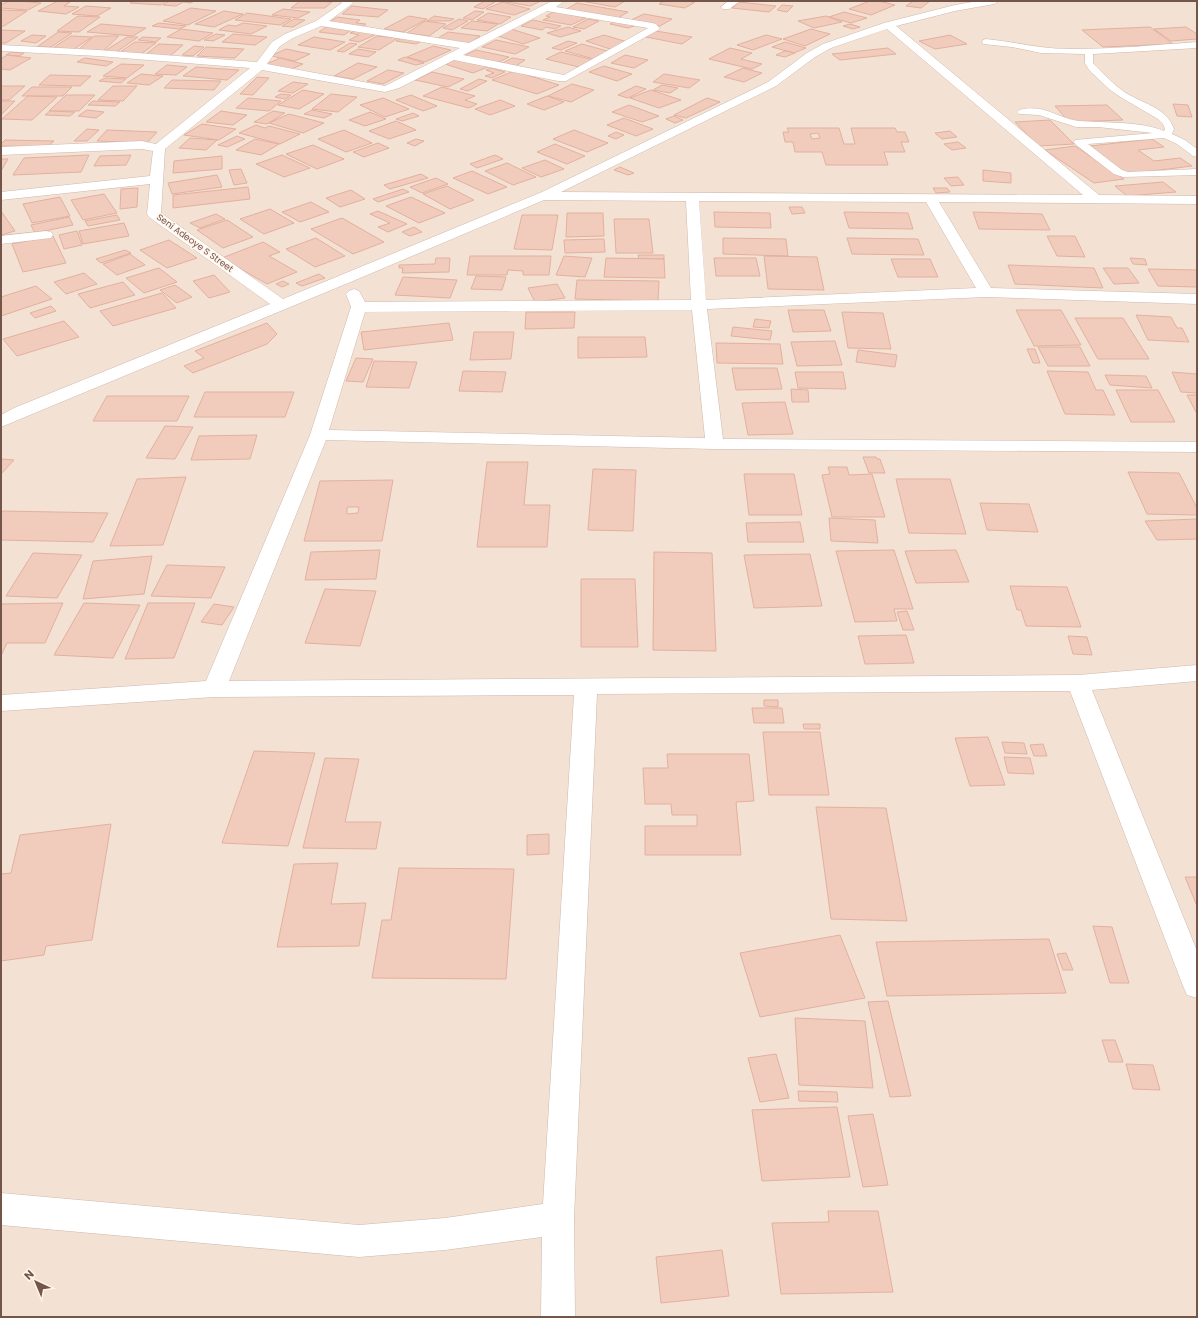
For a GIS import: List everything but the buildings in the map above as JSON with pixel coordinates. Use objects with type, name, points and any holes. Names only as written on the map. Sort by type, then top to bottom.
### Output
[{"type":"street","points":[[1,151],[142,145],[158,148],[260,66],[276,44],[289,36],[320,24],[348,3],[345,1]]},
{"type":"street","points":[[1,48],[98,53],[260,66],[385,88],[395,86],[559,1]]},
{"type":"street","points":[[726,7],[735,1]]},
{"type":"street","points":[[1,422],[20,412],[348,278],[542,196],[772,84],[811,55],[827,46],[888,25],[955,8],[994,1]]},
{"type":"street","points":[[451,56],[558,78],[566,78],[655,29],[652,26],[546,8]]},
{"type":"street","points":[[320,24],[472,47]]},
{"type":"street","points":[[888,25],[967,90],[1094,199]]},
{"type":"street","name":"Seni Adeoye S Street","points":[[158,148],[154,214],[281,305]]},
{"type":"street","points":[[1,196],[156,178]]},
{"type":"street","points":[[542,196],[1197,200]]},
{"type":"street","points":[[692,197],[700,305],[715,444]]},
{"type":"street","points":[[930,198],[986,292]]},
{"type":"street","points":[[1,240],[46,235]]},
{"type":"street","points":[[214,689],[319,435],[359,307],[348,278]]},
{"type":"street","points":[[359,307],[700,305],[986,292],[1197,299]]},
{"type":"street","points":[[319,435],[715,444],[1197,447]]},
{"type":"street","points":[[1,703],[214,689],[1078,683],[1197,673]]},
{"type":"street","points":[[1078,683],[1197,986]]},
{"type":"street","points":[[558,1317],[558,1218],[586,686]]},
{"type":"street","points":[[1,1209],[359,1241],[445,1234],[558,1218]]},
{"type":"lane","points":[[986,42],[1012,44],[1053,51],[1089,51],[1197,45]]},
{"type":"lane","points":[[1089,51],[1089,63],[1092,68],[1121,94],[1143,104],[1168,122],[1171,128],[1170,132],[1166,135],[1079,142],[1118,172],[1127,175],[1197,172]]},
{"type":"lane","points":[[1022,112],[1040,112],[1076,124],[1143,128],[1166,135],[1181,142],[1197,154]]},
{"type":"lane","points":[[1181,142],[1197,141]]},
{"type":"shaded area","points":[[1,1],[1197,1],[1197,1317],[1,1317]]}]
